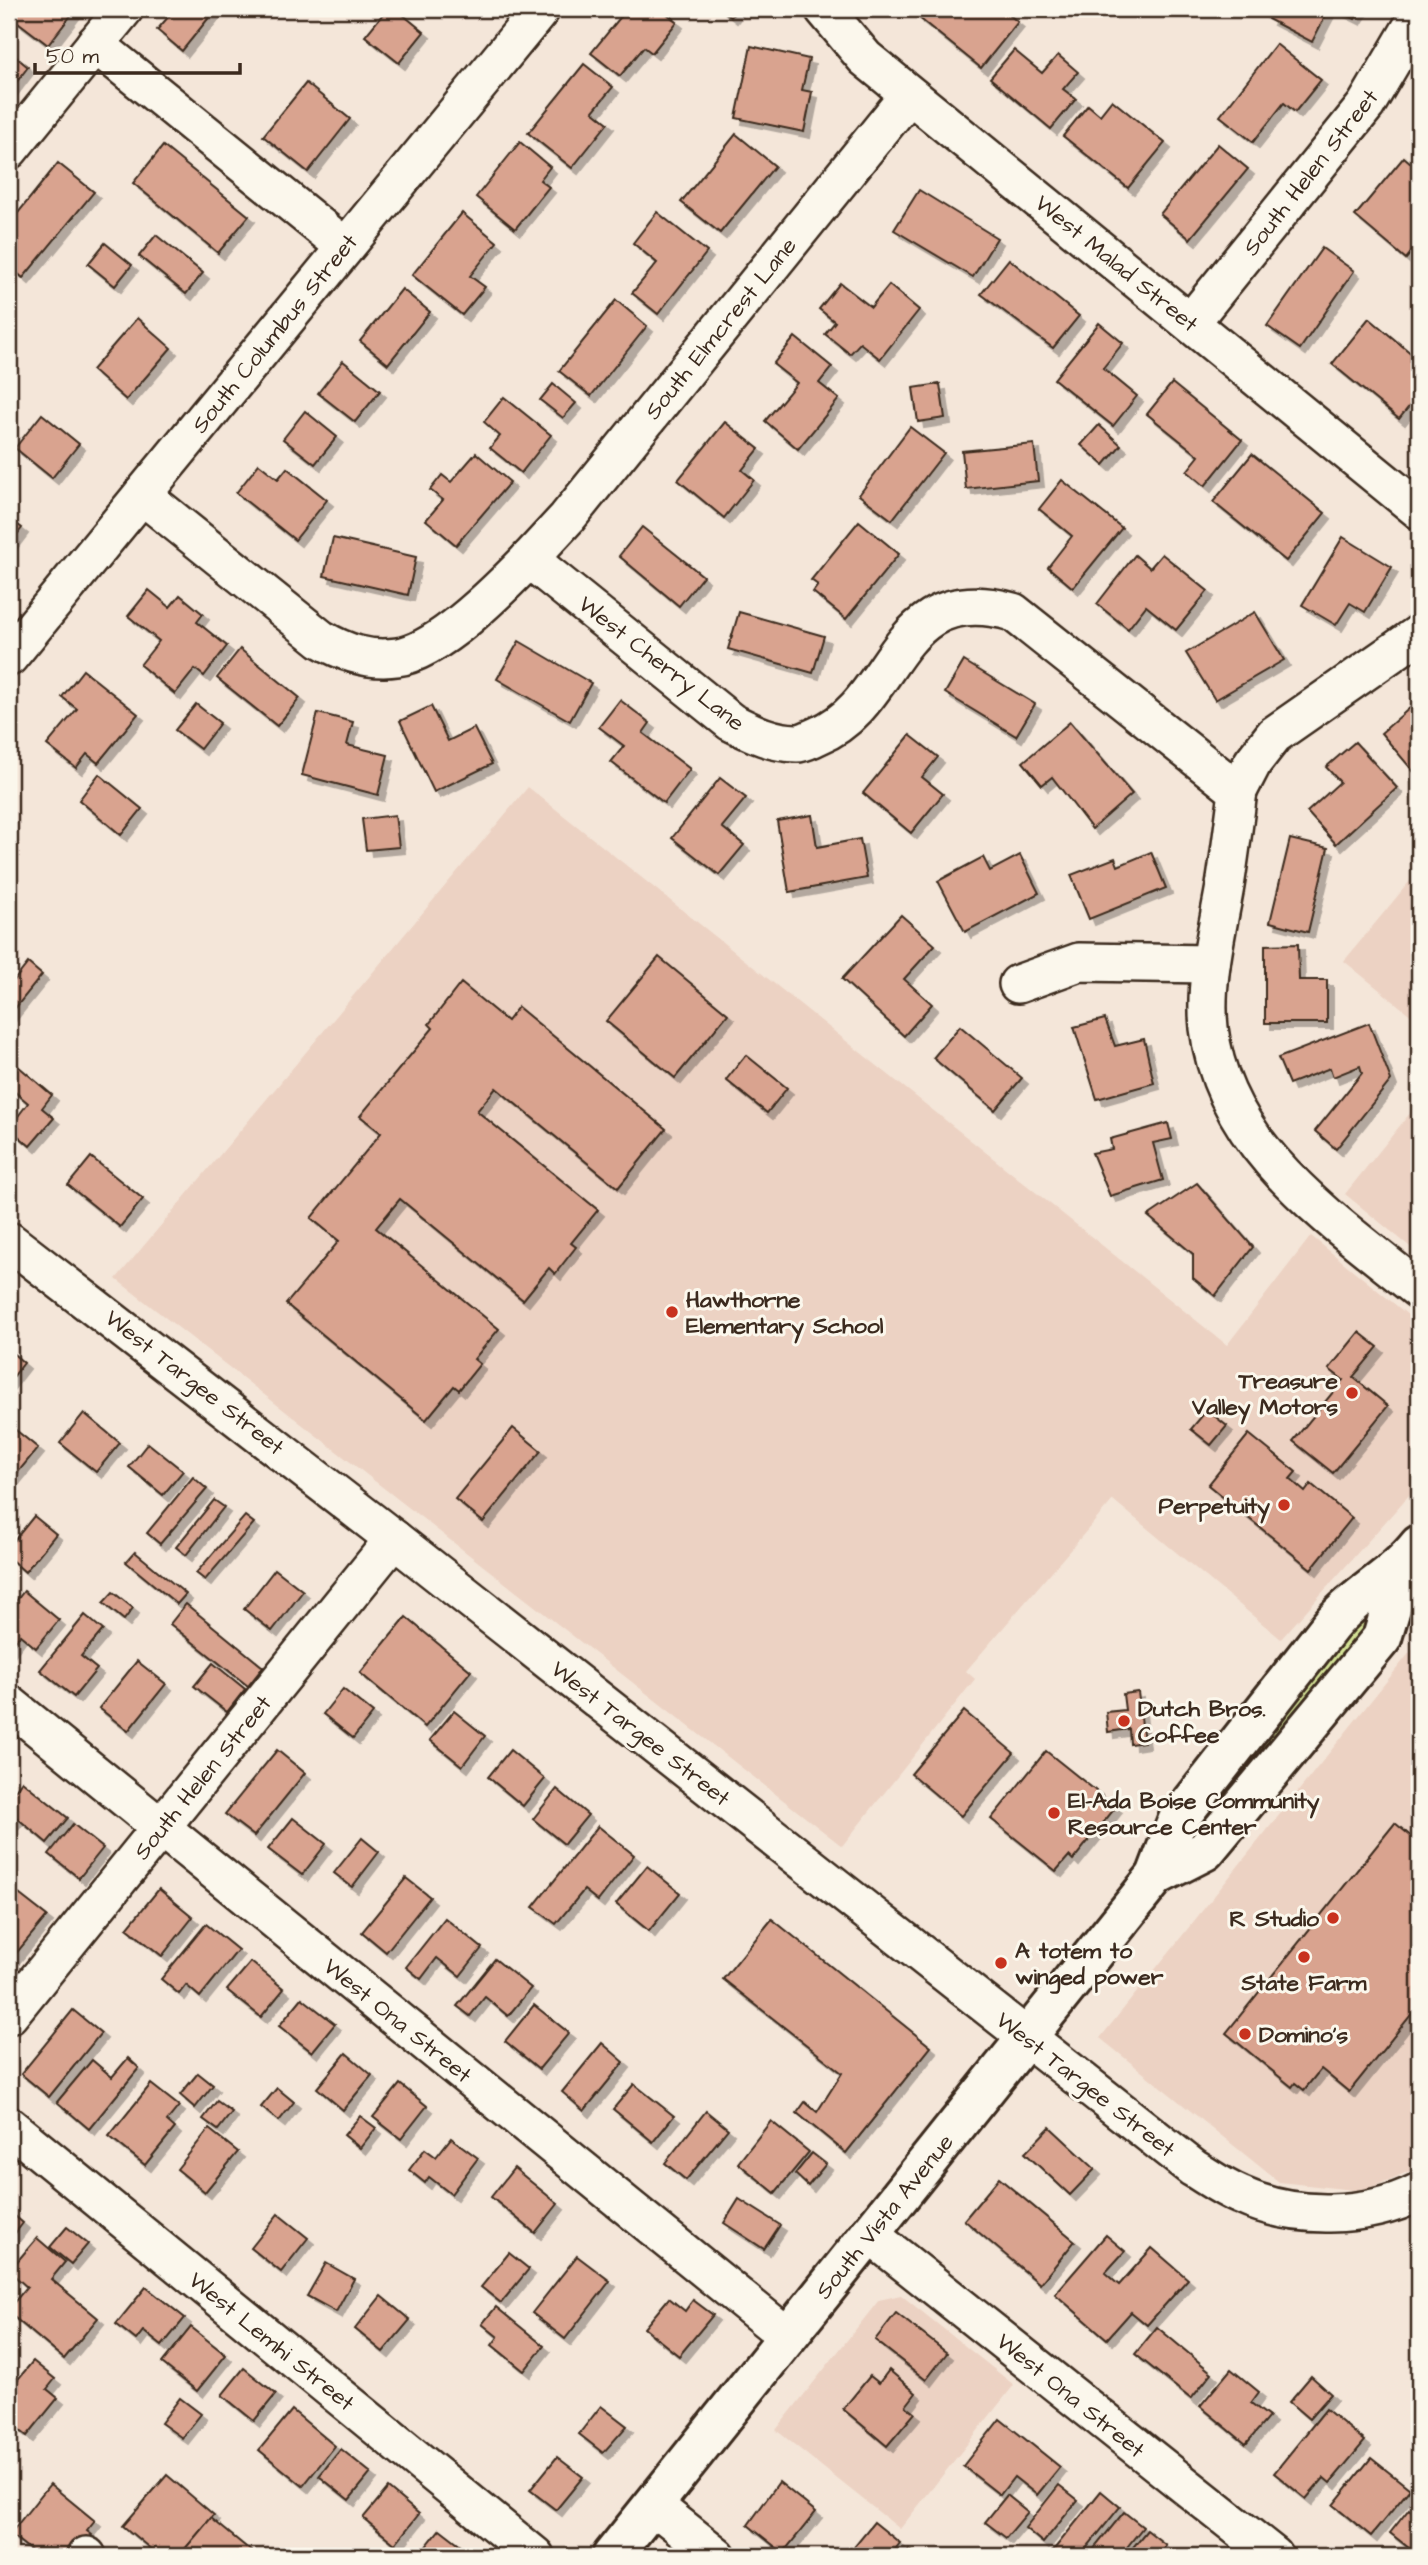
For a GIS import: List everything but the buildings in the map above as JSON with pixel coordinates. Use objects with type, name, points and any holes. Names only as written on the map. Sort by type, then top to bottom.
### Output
[{"type":"main road","name":"South Vista Avenue","points":[[612,2556],[1156,1876],[1205,1851],[1382,1638],[1412,1555]]},
{"type":"street","points":[[9,150],[124,9]]},
{"type":"street","name":"South Columbus Street","points":[[9,657],[541,9]]},
{"type":"street","name":"West Malad Street","points":[[824,9],[866,58],[909,95],[1419,510]]},
{"type":"street","name":"South Helen Street","points":[[1191,322],[1366,105],[1419,15]]},
{"type":"street","points":[[95,44],[344,246]]},
{"type":"street","name":"South Elmcrest Lane","points":[[529,559],[576,507],[909,95]]},
{"type":"street","points":[[142,495],[321,639],[344,652],[371,658],[400,657],[424,647],[487,602],[529,559]]},
{"type":"street","name":"West Cherry Lane","points":[[529,559],[731,722],[764,739],[800,744],[828,732],[851,712],[923,621],[964,606],[987,605],[1013,612],[1238,791]]},
{"type":"street","points":[[1419,634],[1275,735],[1253,762],[1238,791],[1211,964],[1209,1027],[1217,1066],[1232,1105],[1253,1138],[1299,1192],[1419,1290]]},
{"type":"street","points":[[1018,984],[1079,962],[1211,964]]},
{"type":"street","name":"West Targee Street","points":[[9,1241],[394,1539],[1192,2168],[1240,2195],[1281,2208],[1324,2213],[1359,2211],[1405,2199],[1419,2192]]},
{"type":"street","name":"South Helen Street","points":[[9,2015],[394,1539]]},
{"type":"street","name":"West Ona Street","points":[[9,1704],[787,2336]]},
{"type":"street","name":"West Lemhi Street","points":[[9,2126],[535,2556]]},
{"type":"street","name":"West Ona Street","points":[[869,2234],[1274,2556]]},
{"type":"street","points":[[653,2505],[717,2556]]},
{"type":"shaded area","name":"Hawthorne Elementary School","points":[[528,787],[1227,1345],[1311,1236],[1419,1324],[1419,1484],[1281,1639],[1113,1500],[966,1671],[975,1679],[842,1846],[116,1279]]},
{"type":"shaded area","points":[[1419,870],[1419,1022],[1344,961]]},
{"type":"shaded area","points":[[1419,1102],[1419,1254],[1345,1194]]},
{"type":"shaded area","points":[[1419,1641],[1419,2167],[1363,2191],[1279,2182],[1100,2038]]},
{"type":"shaded area","points":[[901,2295],[1014,2385],[900,2529],[776,2430],[879,2300]]},
{"type":"green space","points":[[1386,1583],[1376,1619],[1197,1834],[1203,1816]]},
{"type":"place","name":"Hawthorne Elementary School","points":[[672,1312]]},
{"type":"place","name":"Treasure Valley Motors","points":[[1352,1393]]},
{"type":"place","name":"Perpetuity","points":[[1284,1505]]},
{"type":"place","name":"Dutch Bros. Coffee","points":[[1124,1721]]},
{"type":"place","name":"El-Ada Boise Community Resource Center","points":[[1054,1813]]},
{"type":"place","name":"R Studio","points":[[1333,1918]]},
{"type":"place","name":"State Farm","points":[[1304,1957]]},
{"type":"place","name":"A totem to winged power","points":[[1001,1963]]},
{"type":"place","name":"Domino's","points":[[1245,2034]]}]
